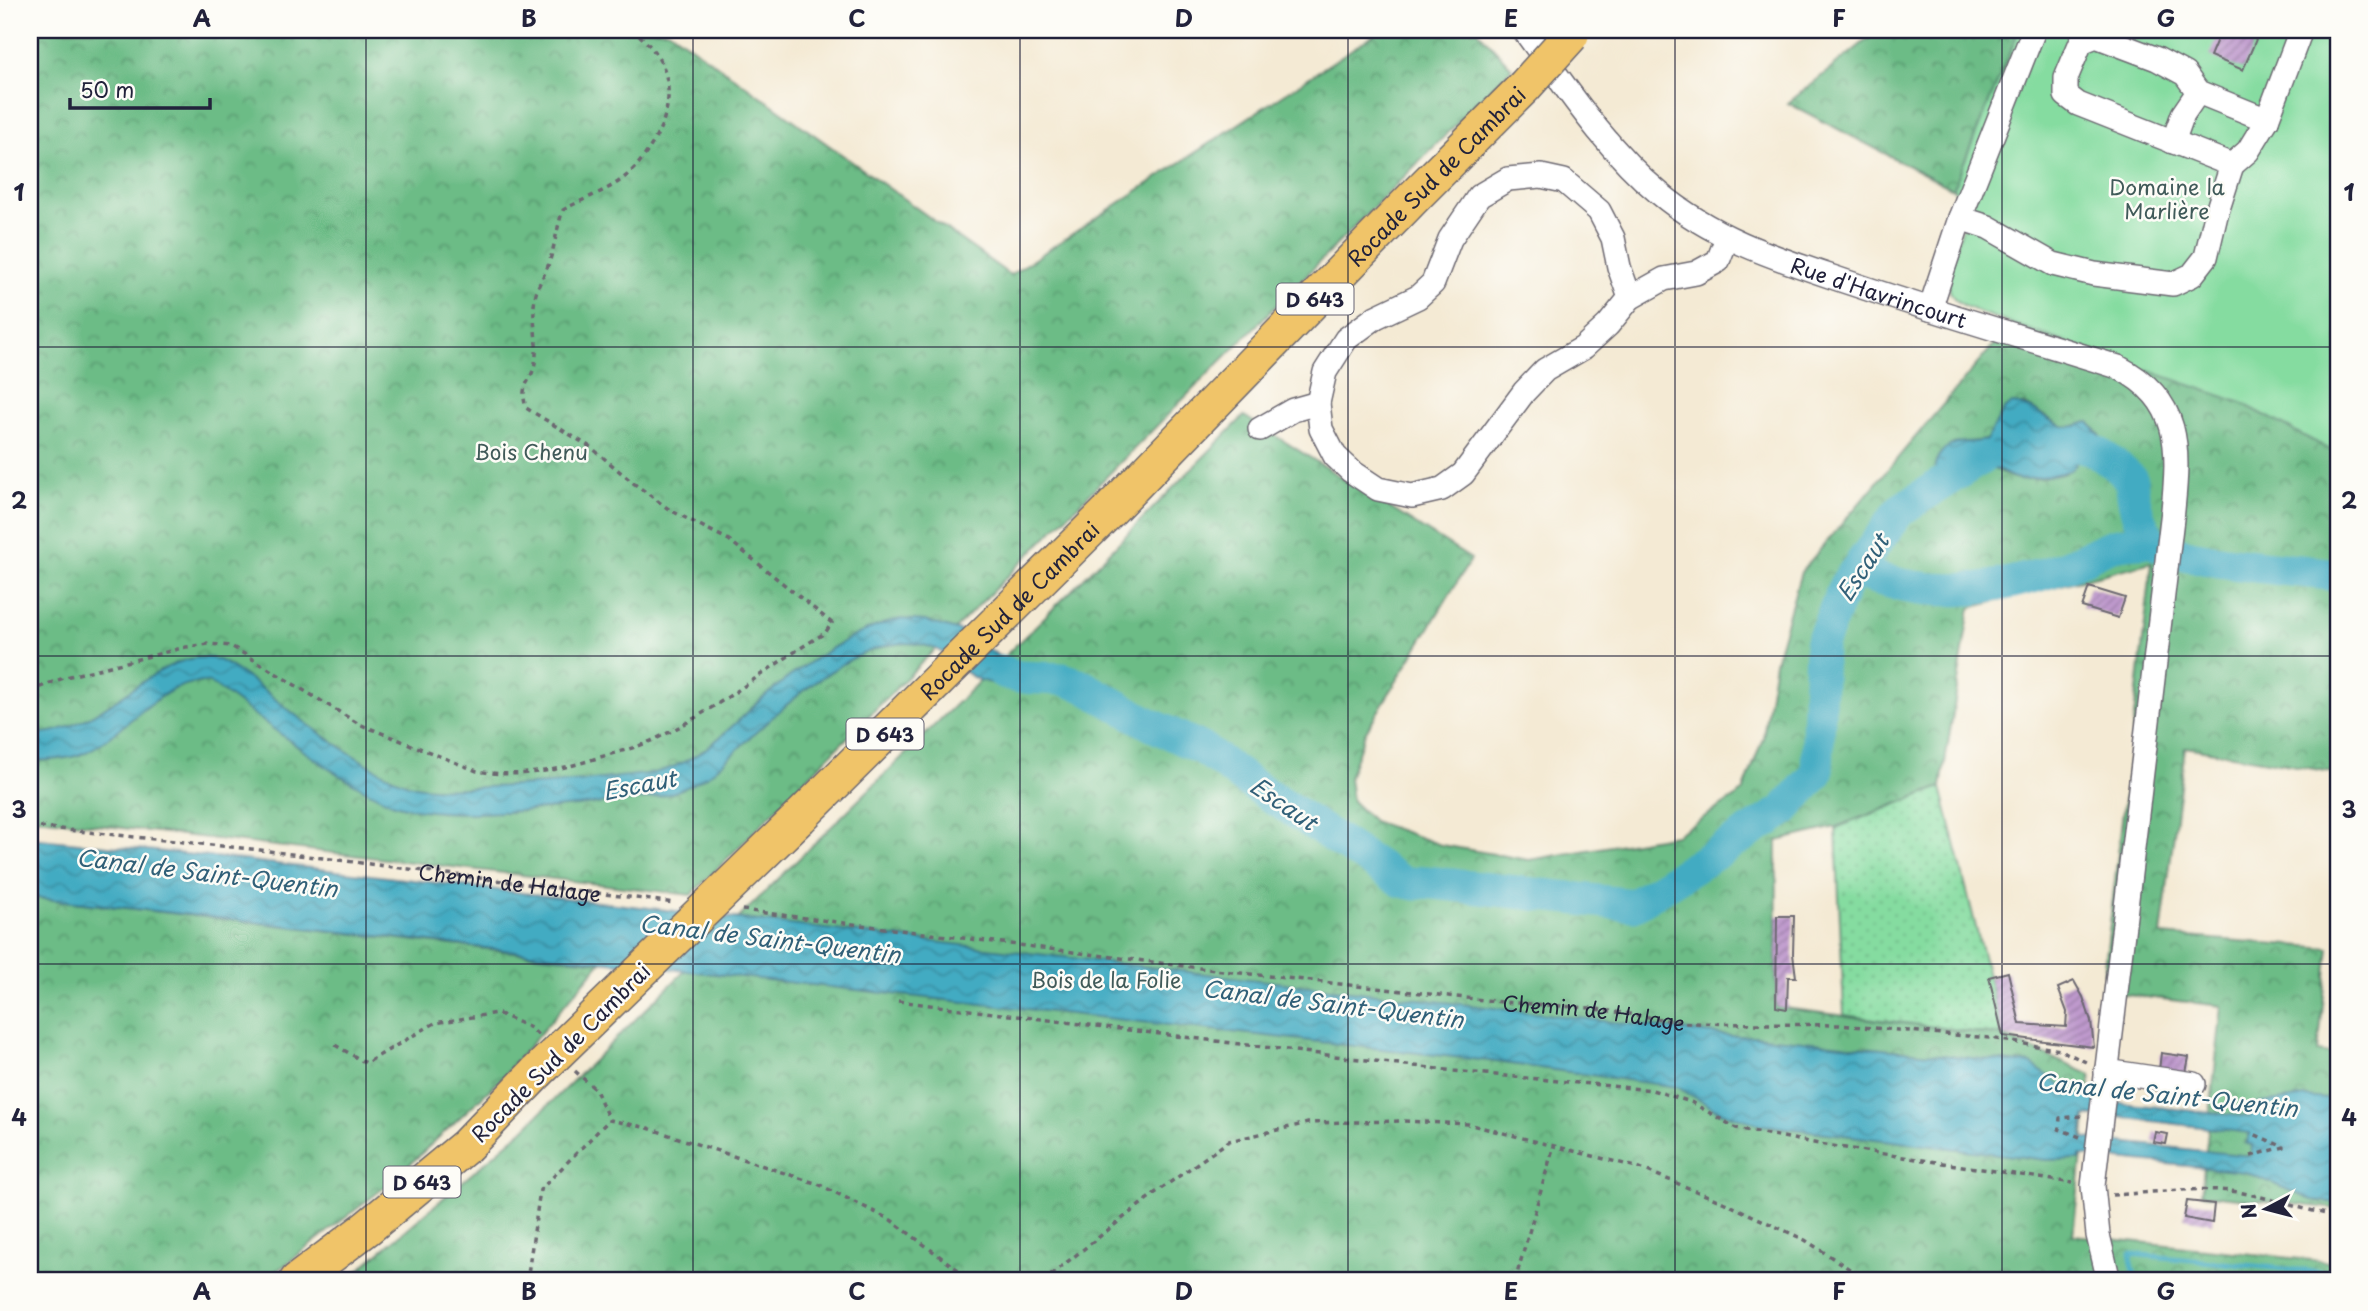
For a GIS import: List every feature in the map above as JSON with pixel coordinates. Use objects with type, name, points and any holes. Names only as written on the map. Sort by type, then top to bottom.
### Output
[{"type":"highway","name":"Rocade Sud de Cambrai","points":[[297,1281],[367,1228],[466,1146],[552,1068],[1107,513],[1524,87],[1573,32]]},
{"type":"street","name":"Rue d'Havrincourt","points":[[1524,30],[1596,126],[1635,171],[1671,203],[1727,238],[1930,309],[2118,368],[2140,381],[2160,402],[2172,425],[2175,438],[2173,510],[2093,1188],[2098,1236],[2109,1281]]},
{"type":"street","points":[[1930,309],[1959,218],[2035,30]]},
{"type":"street","points":[[1959,218],[1988,227],[2053,264],[2106,276],[2173,284],[2192,275],[2206,257],[2232,165],[2248,150],[2266,120],[2301,30]]},
{"type":"street","points":[[2232,165],[2078,104],[2066,95],[2066,78],[2081,41],[2096,36],[2157,59],[2185,74],[2198,92],[2266,120]]},
{"type":"street","points":[[2173,142],[2183,114],[2198,92]]},
{"type":"street","points":[[1630,298],[1619,267],[1613,238],[1599,211],[1583,195],[1564,181],[1541,176],[1508,179],[1479,196],[1450,239],[1433,283],[1418,297],[1376,317],[1346,339],[1325,372],[1318,403],[1321,429],[1335,456],[1351,471],[1378,489],[1412,496],[1442,489],[1463,474],[1524,391],[1545,370],[1583,348],[1608,326],[1630,298],[1664,279],[1696,273],[1718,261],[1727,238]]},
{"type":"street","points":[[1261,429],[1293,410],[1318,403]]},
{"type":"street","points":[[2105,1074],[2194,1084]]},
{"type":"path","points":[[30,691],[66,677],[186,647],[209,644],[231,646],[359,724],[478,771],[496,774],[524,773],[566,768],[650,741],[687,721],[825,632],[832,623],[729,540],[670,510],[592,448],[526,408],[522,393],[535,365],[537,346],[534,299],[549,264],[563,210],[605,190],[636,168],[664,123],[670,100],[667,78],[658,57],[633,30]]},
{"type":"path","name":"Chemin de Halage","points":[[30,826],[260,850],[676,903]]},
{"type":"path","name":"Chemin de Halage","points":[[740,910],[1223,971],[1502,1002],[1590,1008],[1687,1023],[1839,1025],[1990,1038],[2060,1050],[2105,1074]]},
{"type":"path","points":[[898,1001],[1454,1071],[1652,1090],[1691,1102],[1736,1128],[1819,1144],[2093,1188],[2241,1192],[2310,1212],[2338,1216]]},
{"type":"path","points":[[335,1045],[366,1063],[435,1023],[496,1013],[531,1028],[540,1037]]},
{"type":"path","points":[[552,1068],[596,1090],[609,1120]]},
{"type":"path","points":[[2082,1138],[2059,1129],[2060,1118],[2085,1116]]},
{"type":"path","points":[[527,1281],[540,1190],[609,1120]]},
{"type":"path","points":[[609,1120],[648,1128],[818,1184],[891,1220],[973,1281]]},
{"type":"path","points":[[1044,1281],[1155,1193],[1229,1141],[1308,1123],[1402,1121],[1468,1124],[1640,1168],[1805,1240],[1868,1281]]},
{"type":"path","points":[[2251,1133],[2284,1147],[2251,1156]]},
{"type":"path","points":[[1514,1281],[1554,1145]]},
{"type":"green space","name":"Bois Chenu","points":[[30,30],[668,30],[1010,275],[1381,30],[1477,30],[1512,68],[691,895],[30,817]]},
{"type":"green space","points":[[1879,30],[2019,30],[1953,189],[1788,103]]},
{"type":"green space","name":"Domaine la Marlière","points":[[2019,30],[2338,30],[2338,454],[2242,403],[1978,312],[1953,297],[1949,285],[1952,261],[1973,199],[1953,189]]},
{"type":"green space","name":"Bois de la Folie","points":[[2013,322],[2242,403],[2338,454],[2338,773],[2185,747],[2161,935],[2329,948],[2318,1052],[2338,1055],[2338,1209],[2201,1194],[2222,1006],[2102,992],[2152,562],[1970,608],[1941,787],[1836,827],[1777,841],[1776,1007],[2003,1036],[2091,1075],[2073,1235],[2338,1263],[2338,1281],[346,1281],[523,1130],[1070,592],[1244,416],[1471,559],[1365,733],[1349,778],[1352,801],[1373,821],[1441,845],[1529,860],[1676,835],[1743,792],[1763,738],[1775,662],[1801,572]],"holes":[[[2024,404],[2062,426],[2073,427],[2089,422],[2107,444],[2094,464],[2076,459],[2065,473],[2030,479],[2012,478],[1991,468],[1972,474],[1953,444],[1986,440]]]},
{"type":"green space","points":[[1941,787],[2003,1036],[1844,1015],[1836,828]]},
{"type":"green space","points":[[30,897],[601,962],[503,1077],[391,1182],[261,1281],[30,1281]]},
{"type":"water","points":[[2012,404],[2028,407],[2066,427],[2089,422],[2107,444],[2108,454],[2097,462],[2076,459],[2072,469],[2038,477],[2020,479],[1984,468],[1953,482],[1939,482],[1935,468],[1943,451],[1963,442],[1986,440],[2005,408]]},
{"type":"water","points":[[901,619],[925,621],[960,631],[1009,662],[1024,666],[1049,665],[1044,691],[985,682],[971,676],[945,654],[932,648],[895,644],[866,652],[837,667],[808,687],[710,774],[687,787],[662,796],[524,811],[434,811],[408,808],[387,801],[340,776],[210,683],[194,683],[177,688],[84,753],[30,761],[30,734],[56,731],[80,722],[167,667],[189,659],[211,658],[243,675],[357,758],[389,776],[416,786],[450,788],[532,785],[652,773],[674,767],[702,751],[778,685],[829,650],[866,631]]},
{"type":"water","name":"Canal de Saint-Quentin","points":[[30,838],[243,860],[1731,1036],[1754,1036],[2031,1064],[2071,1092],[2112,1102],[2249,1117],[2256,1104],[2305,1097],[2338,1100],[2338,1203],[2312,1200],[2245,1172],[2080,1155],[2080,1159],[2046,1160],[1762,1125],[1720,1112],[1677,1087],[1489,1061],[30,897]],"holes":[[[2085,1116],[2111,1116],[2250,1133],[2246,1144],[2252,1145],[2251,1156],[2082,1138]]]},
{"type":"building","points":[[2221,30],[2260,30],[2243,70],[2210,56]]},
{"type":"building","points":[[2089,587],[2125,598],[2118,618],[2082,607]]},
{"type":"building","points":[[1777,916],[1794,916],[1793,954],[1796,977],[1788,977],[1787,1009],[1776,1007]]},
{"type":"building","points":[[2008,972],[2020,1024],[2066,1027],[2067,1012],[2058,988],[2074,981],[2091,1021],[2094,1047],[2003,1036],[1989,977]]},
{"type":"building","points":[[2161,1053],[2189,1057],[2185,1078],[2159,1071]]},
{"type":"building","points":[[2155,1132],[2168,1134],[2166,1144],[2153,1142]]},
{"type":"building","points":[[2187,1201],[2214,1204],[2212,1223],[2184,1218]]},
{"type":"waterway","name":"Escaut","points":[[2062,444],[2090,449],[2131,479],[2134,502],[2142,525],[2150,539],[2162,547],[2208,559],[2338,575]]},
{"type":"waterway","name":"Escaut","points":[[1003,672],[1018,677],[1063,679],[1081,685],[1150,724],[1205,750],[1250,783],[1401,881],[1634,905],[1783,811],[1817,773],[1821,644],[1845,585],[1900,510],[1982,458]]},
{"type":"waterway","points":[[1855,571],[1909,586],[1960,590],[2011,583],[2065,567],[2114,545],[2152,541]]},
{"type":"waterway","points":[[2136,1281],[2130,1254],[2338,1274]]}]
